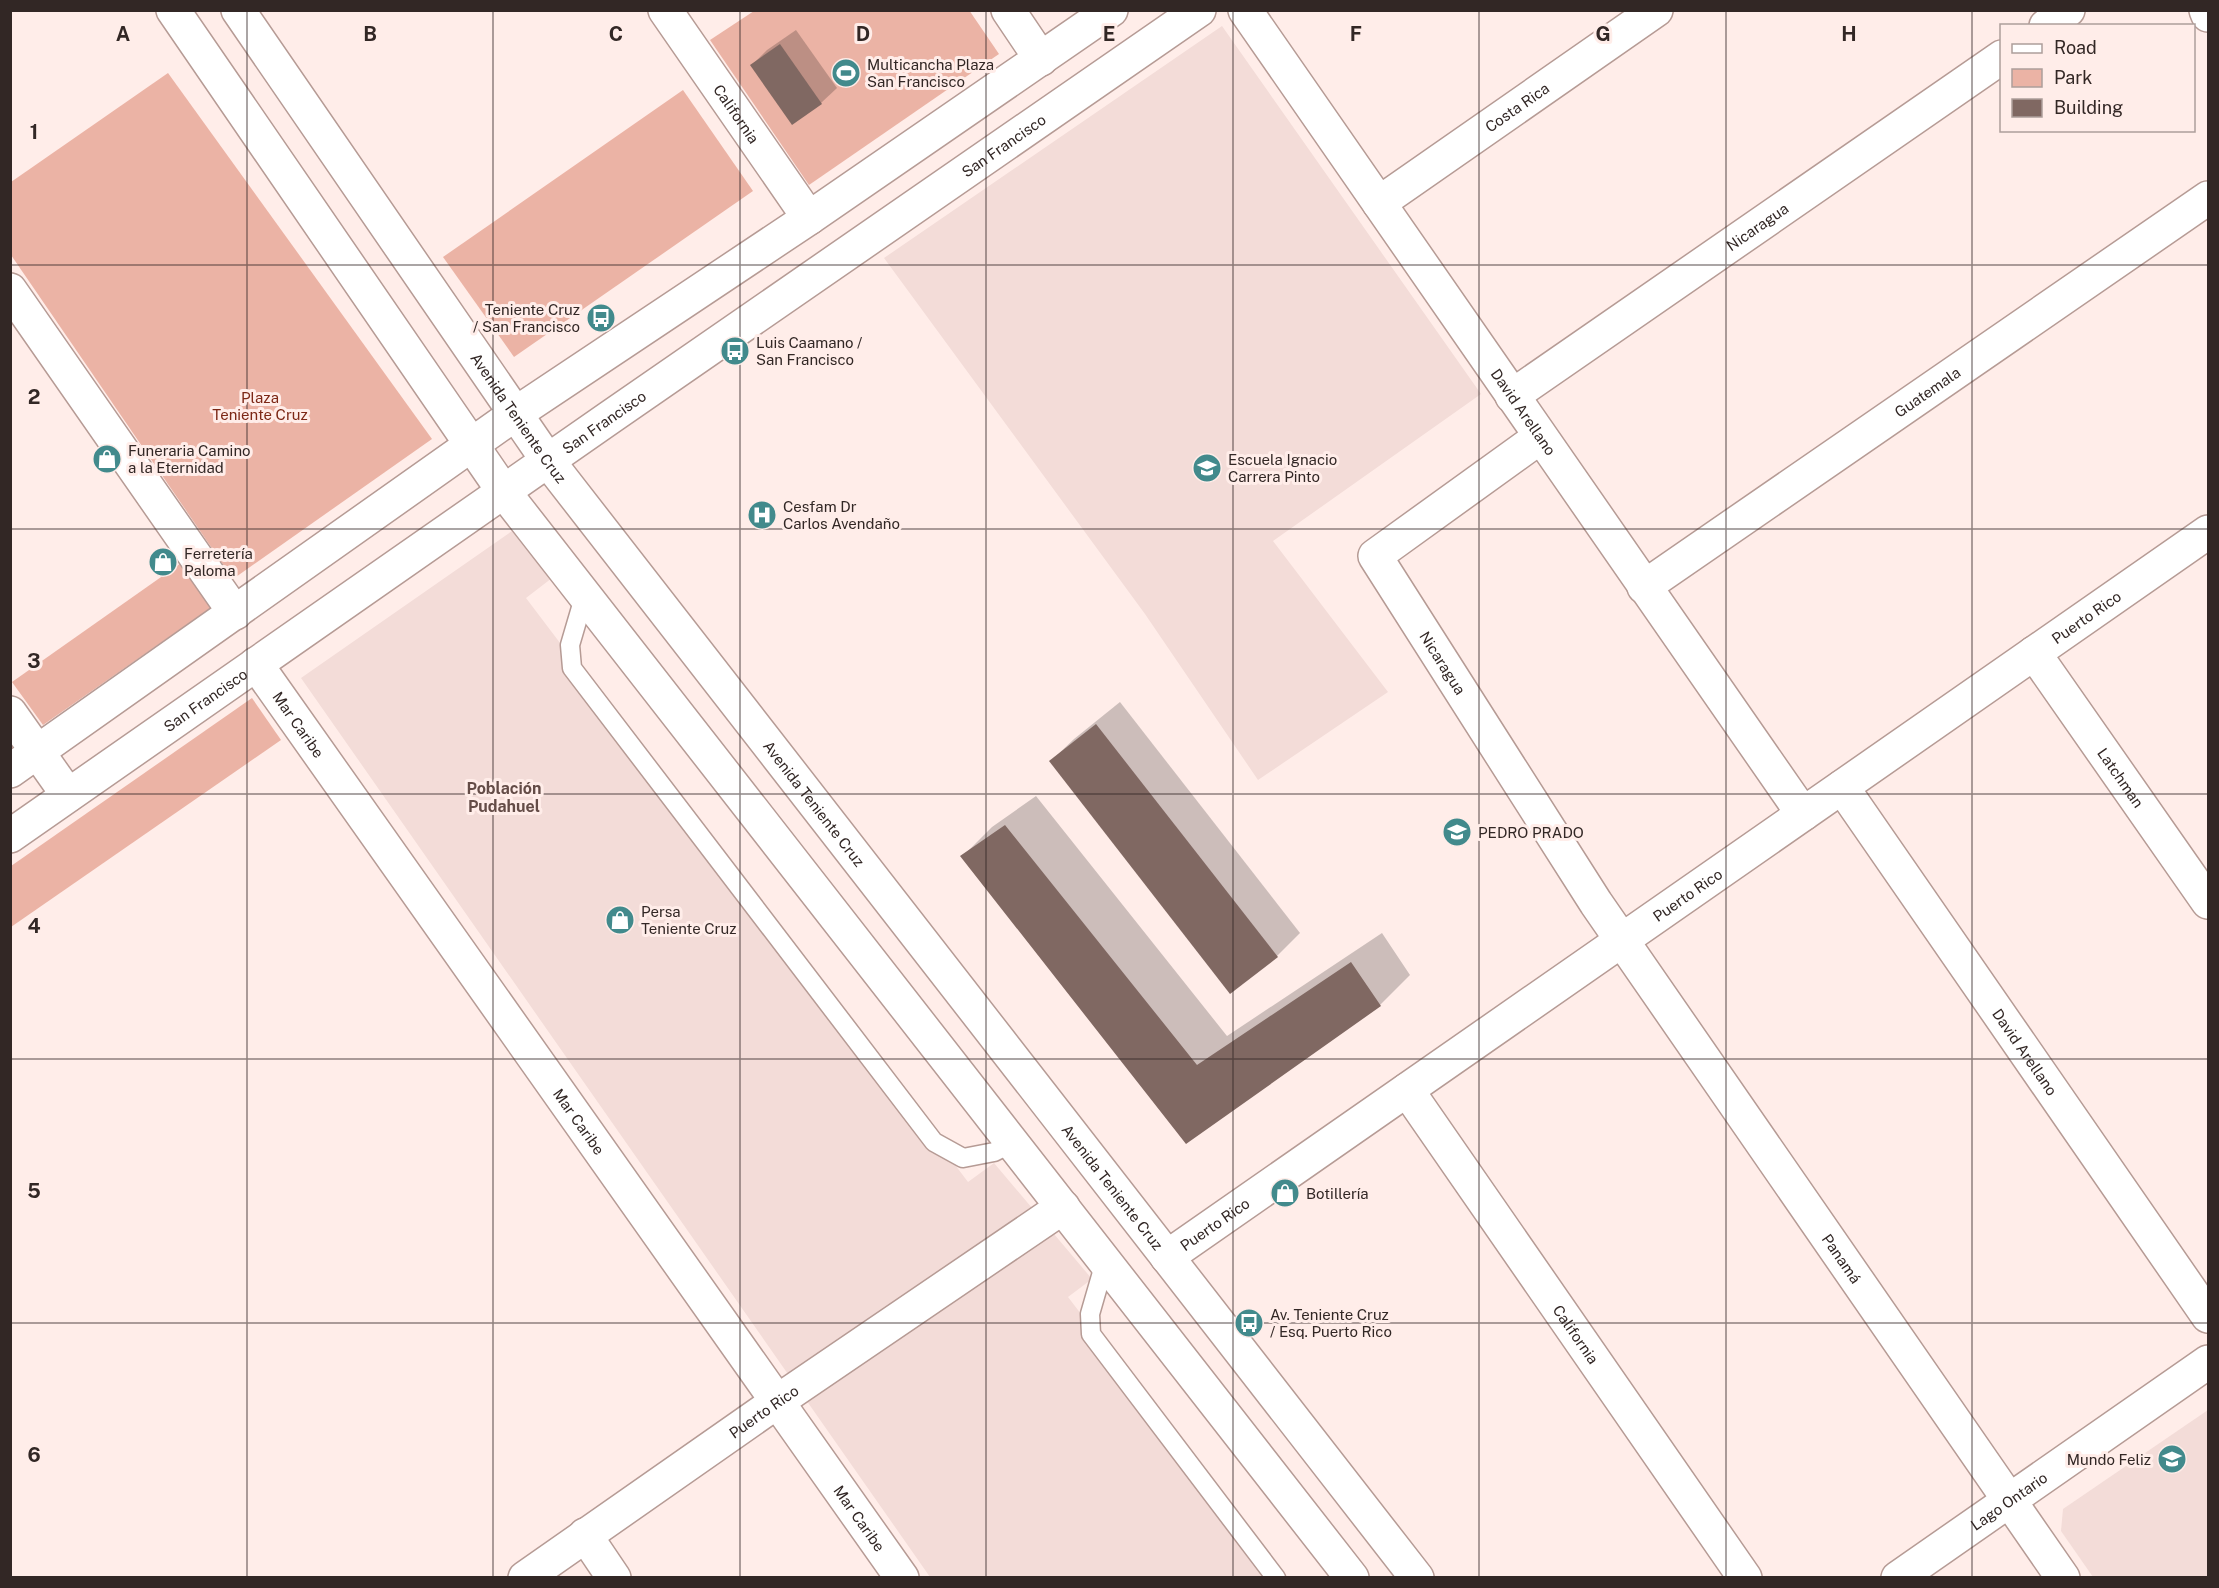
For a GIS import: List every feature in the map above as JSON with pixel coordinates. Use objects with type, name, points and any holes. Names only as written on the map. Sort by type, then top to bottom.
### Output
[{"type":"street","points":[[173,10],[504,492],[1352,1578]]},
{"type":"street","name":"Avenida Teniente Cruz","points":[[238,10],[548,460],[1417,1578]]},
{"type":"street","name":"California","points":[[665,10],[809,218]]},
{"type":"street","points":[[1008,10],[1041,59]]},
{"type":"street","points":[[10,771],[515,414],[809,218],[1111,10]]},
{"type":"street","name":"San Francisco","points":[[10,836],[548,460],[1199,10]]},
{"type":"street","name":"David Arellano","points":[[1245,10],[1803,814]]},
{"type":"street","name":"Costa Rica","points":[[1379,203],[1656,10]]},
{"type":"street","points":[[2049,24],[2068,10]]},
{"type":"street","points":[[2206,10],[2208,15]]},
{"type":"street","name":"Nicaragua","points":[[1512,396],[2000,58]]},
{"type":"street","name":"Guatemala","points":[[1644,587],[2208,198]]},
{"type":"street","points":[[10,290],[235,613]]},
{"type":"street","name":"Nicaragua","points":[[1540,437],[1375,556],[1596,903],[1623,940]]},
{"type":"street","name":"Puerto Rico","points":[[1167,1257],[2208,532]]},
{"type":"street","name":"Latchman","points":[[2034,653],[2208,902]]},
{"type":"street","name":"Mar Caribe","points":[[256,664],[902,1578]]},
{"type":"street","points":[[10,712],[68,795]]},
{"type":"street","name":"David Arellano","points":[[1842,787],[2208,1316]]},
{"type":"street","name":"Panamá","points":[[1623,940],[2063,1578]]},
{"type":"street","name":"California","points":[[1407,1090],[1745,1578]]},
{"type":"street","name":"Puerto Rico","points":[[525,1578],[778,1401],[1063,1207]]},
{"type":"street","name":"Lago Ontario","points":[[1898,1578],[2208,1362]]},
{"type":"street","points":[[585,1535],[614,1578]]},
{"type":"lane","points":[[585,594],[570,645],[572,668],[934,1142],[963,1158],[994,1152],[1012,1143]]},
{"type":"lane","points":[[1105,1262],[1090,1314],[1091,1334],[1276,1578]]},
{"type":"shaded area","name":"Escuela Ignacio Carrera Pinto","points":[[1222,26],[1481,394],[1273,541],[1388,692],[1258,780],[1145,614],[884,258]]},
{"type":"shaded area","name":"Persa Teniente Cruz","points":[[515,529],[552,578],[526,598],[968,1182],[994,1163],[1092,1279],[1068,1297],[1283,1577],[930,1577],[301,678]]},
{"type":"shaded area","name":"Mundo Feliz","points":[[2208,1410],[2208,1577],[2093,1577],[2061,1531],[2063,1509]]},
{"type":"green space","points":[[969,10],[999,54],[809,185],[710,40],[754,11]]},
{"type":"green space","name":"Plaza Teniente Cruz","points":[[168,73],[432,439],[233,579],[11,255],[11,182]]},
{"type":"green space","points":[[683,90],[753,191],[514,357],[443,257]]},
{"type":"green space","points":[[181,563],[212,607],[43,725],[12,682]]},
{"type":"green space","points":[[252,698],[281,740],[11,927],[11,866]]},
{"type":"building","points":[[780,44],[822,104],[792,125],[750,65]]},
{"type":"building","points":[[1096,724],[1278,957],[1230,994],[1049,761]]},
{"type":"building","points":[[1005,825],[1197,1065],[1351,962],[1381,1006],[1186,1144],[960,856]]},
{"type":"place","name":"Multicancha Plaza San Francisco","points":[[846,73]]},
{"type":"place","name":"Teniente Cruz / San Francisco","points":[[601,318]]},
{"type":"place","name":"Luis Caamano / San Francisco","points":[[735,351]]},
{"type":"place","name":"Funeraria Camino a la Eternidad","points":[[107,459]]},
{"type":"place","name":"Escuela Ignacio Carrera Pinto","points":[[1207,468]]},
{"type":"place","name":"Cesfam Dr Carlos Avendaño","points":[[762,515]]},
{"type":"place","name":"Ferretería Paloma","points":[[163,562]]},
{"type":"place","name":"PEDRO PRADO","points":[[1457,832]]},
{"type":"place","name":"Persa Teniente Cruz","points":[[620,920]]},
{"type":"place","name":"Botillería","points":[[1285,1193]]},
{"type":"place","name":"Av. Teniente Cruz / Esq. Puerto Rico","points":[[1249,1323]]},
{"type":"place","name":"Mundo Feliz","points":[[2172,1459]]},
{"type":"district","name":"Población Pudahuel","points":[[504,797]]}]
